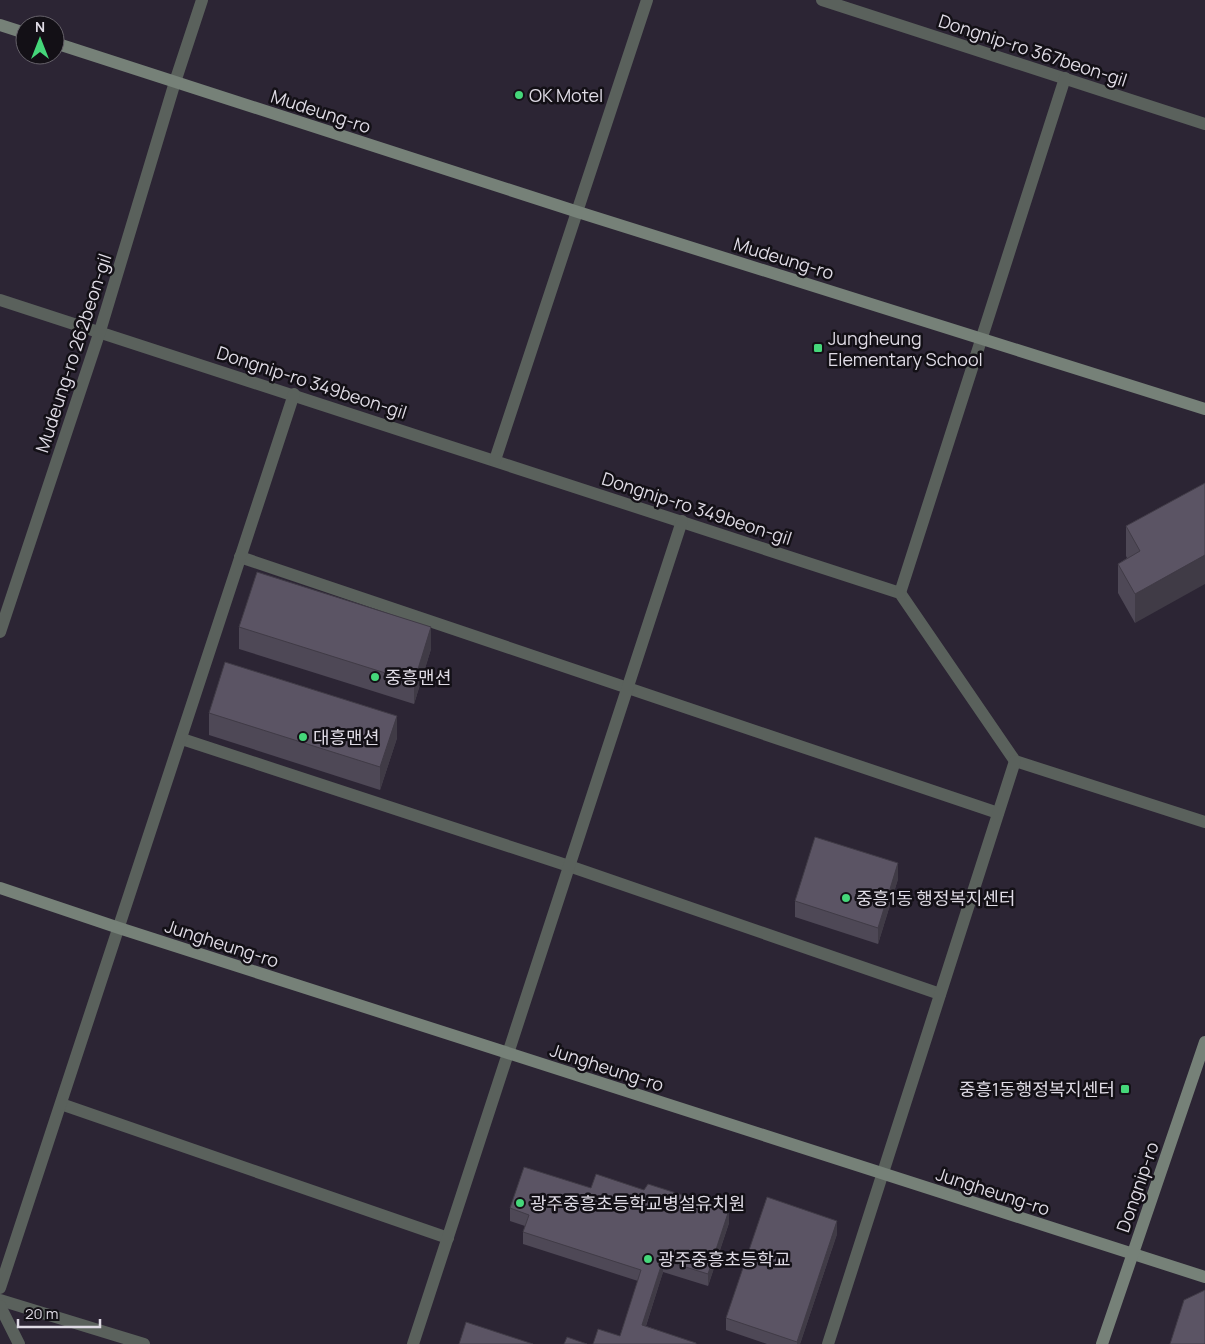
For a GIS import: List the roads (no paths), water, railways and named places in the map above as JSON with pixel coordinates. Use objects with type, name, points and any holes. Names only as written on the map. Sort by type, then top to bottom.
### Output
[{"type":"street","name":"Mudeung-ro 262beon-gil","points":[[0,632],[100,331],[174,82],[202,0]]},
{"type":"street","points":[[496,460],[647,0]]},
{"type":"street","name":"Dongnip-ro 367beon-gil","points":[[822,0],[1205,124]]},
{"type":"street","points":[[0,25],[15,30]]},
{"type":"street","name":"Mudeung-ro","points":[[65,46],[578,212],[1203,409]]},
{"type":"street","points":[[1065,78],[900,593],[1015,761],[1205,822]]},
{"type":"street","name":"Dongnip-ro 349beon-gil","points":[[0,300],[294,394],[900,593]]},
{"type":"street","points":[[0,1288],[294,394]]},
{"type":"street","points":[[413,1344],[682,521]]},
{"type":"street","points":[[240,557],[998,813]]},
{"type":"street","points":[[182,739],[569,866],[940,994]]},
{"type":"street","points":[[828,1344],[1015,761]]},
{"type":"street","name":"Jungheung-ro","points":[[0,888],[508,1054],[1205,1277]]},
{"type":"street","name":"Dongnip-ro","points":[[1102,1344],[1205,1042]]},
{"type":"street","points":[[61,1104],[448,1238]]},
{"type":"street","points":[[0,1300],[144,1344]]},
{"type":"street","points":[[0,1306],[19,1344]]},
{"type":"place","name":"OK Motel","points":[[519,95]]},
{"type":"place","name":"Jungheung Elementary School","points":[[818,348]]},
{"type":"place","name":"중흥맨션","points":[[375,677]]},
{"type":"place","name":"대흥맨션","points":[[303,737]]},
{"type":"place","name":"중흥1동 행정복지센터","points":[[846,898]]},
{"type":"place","name":"중흥1동행정복지센터","points":[[1125,1089]]},
{"type":"place","name":"광주중흥초등학교병설유치원","points":[[520,1203]]},
{"type":"place","name":"광주중흥초등학교","points":[[648,1259]]}]
